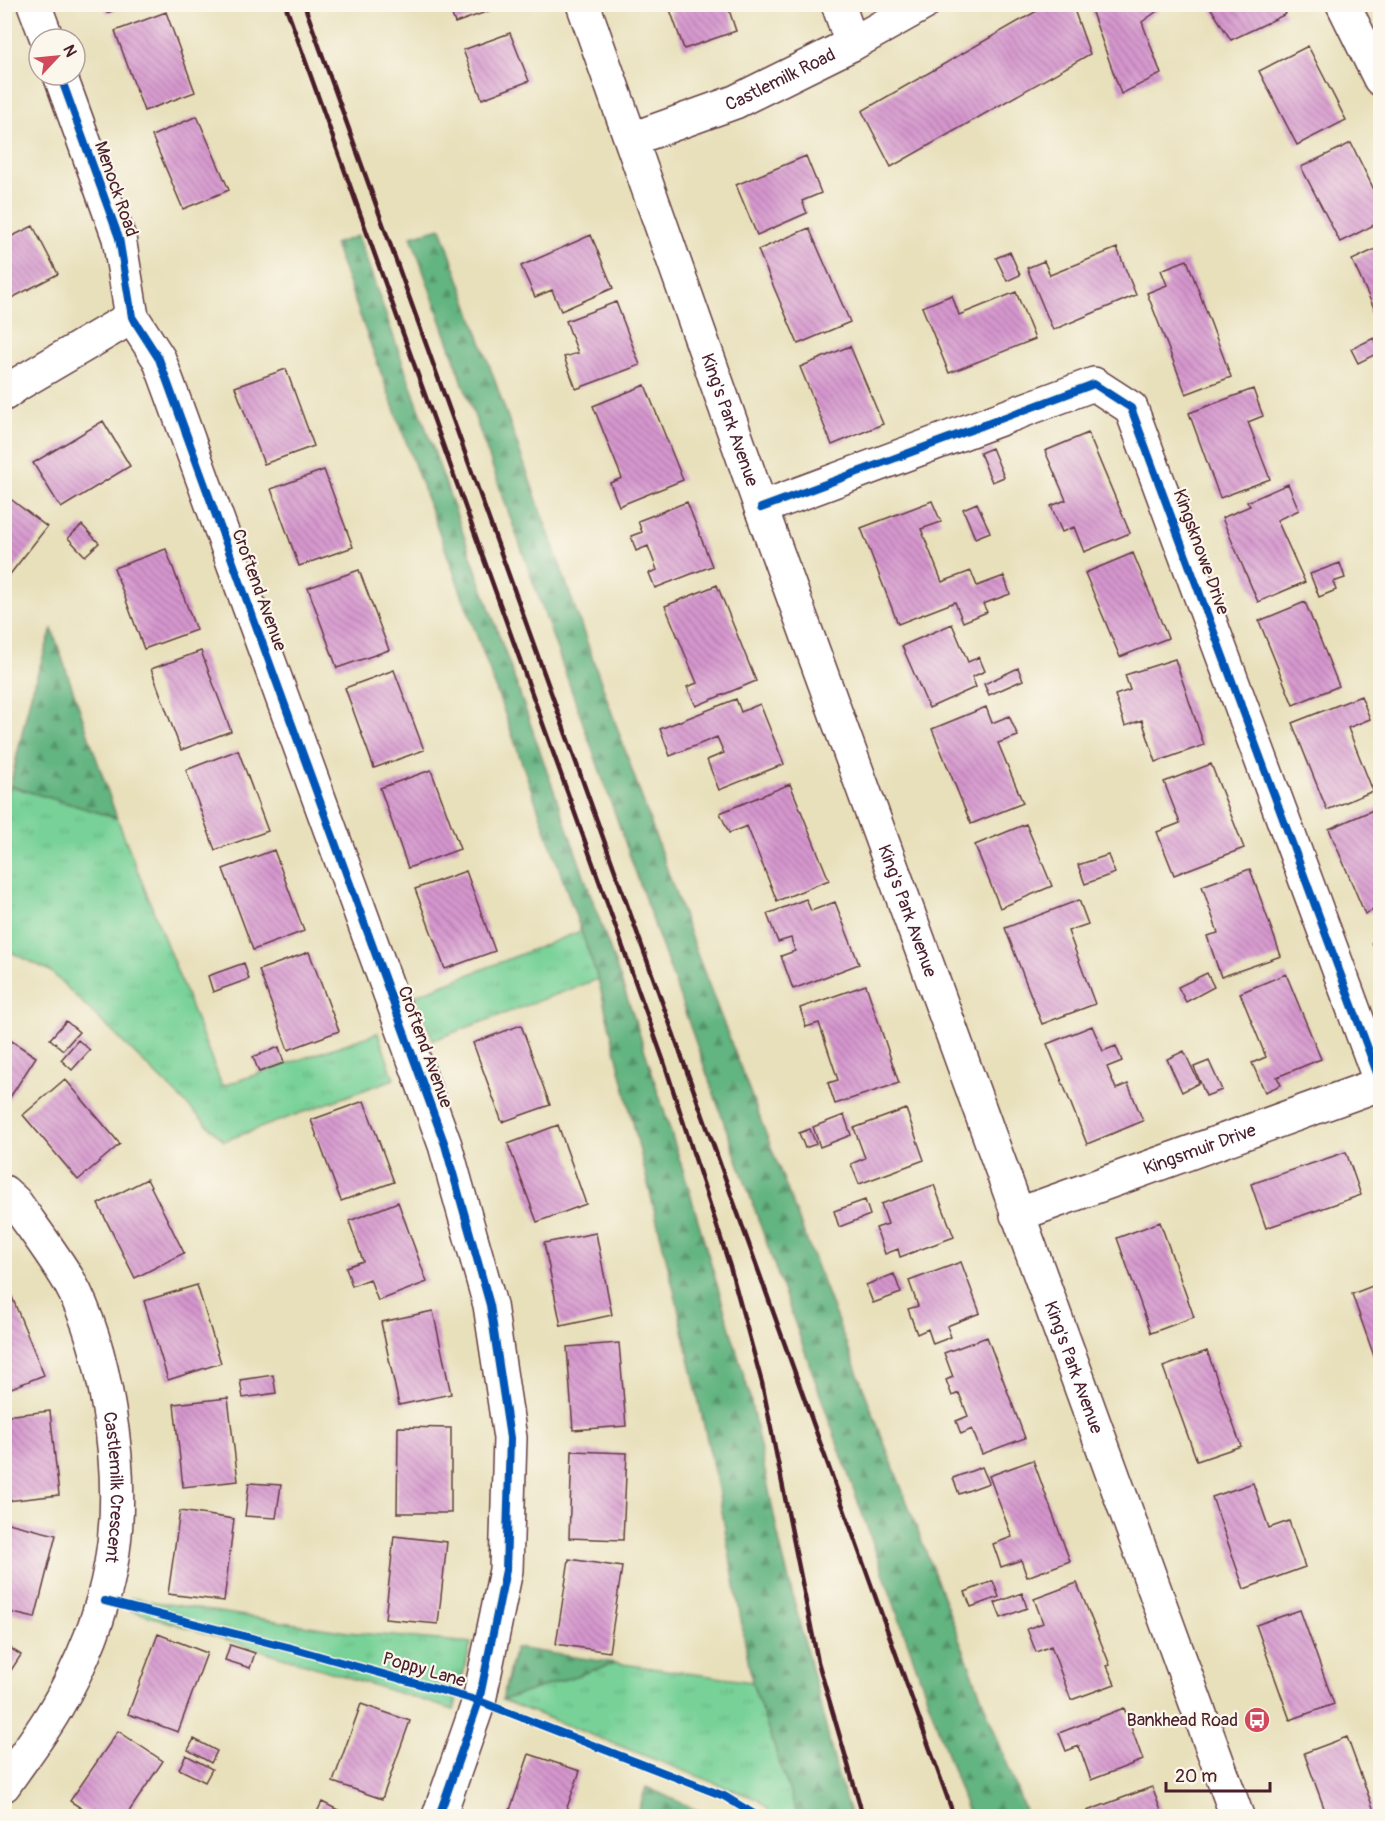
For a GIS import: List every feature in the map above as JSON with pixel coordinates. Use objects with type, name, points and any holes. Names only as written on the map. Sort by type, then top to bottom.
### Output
[{"type":"street","points":[[34,4],[43,27]]},
{"type":"street","name":"King's Park Avenue","points":[[583,4],[632,139],[653,208],[761,508],[1237,1816]]},
{"type":"street","points":[[838,4],[852,44]]},
{"type":"street","name":"Castlemilk Road","points":[[632,139],[735,102],[852,44],[923,4]]},
{"type":"street","points":[[1343,4],[1380,79]]},
{"type":"street","name":"Menock Road","points":[[64,87],[119,238],[132,317]]},
{"type":"street","points":[[4,394],[132,317]]},
{"type":"street","name":"Croftend Avenue","points":[[132,317],[159,359],[436,1123],[490,1305],[510,1438],[506,1570],[479,1701],[440,1816]]},
{"type":"street","name":"Kingsknowe Drive","points":[[761,508],[1094,384],[1131,408],[1380,1083]]},
{"type":"street","name":"Kingsmuir Drive","points":[[1017,1215],[1380,1083]]},
{"type":"street","name":"Castlemilk Crescent","points":[[4,1192],[15,1202],[70,1282],[100,1358],[116,1450],[118,1519],[105,1600],[82,1657],[55,1710],[4,1785]]},
{"type":"green space","points":[[441,228],[694,946],[1027,1816],[969,1816],[411,236]]},
{"type":"green space","points":[[358,236],[636,1023],[687,1183],[749,1393],[780,1545],[838,1776],[851,1816],[798,1816],[752,1682],[718,1489],[678,1307],[598,979],[488,666],[334,244]]},
{"type":"green space","points":[[52,629],[117,818],[10,786],[31,694]]},
{"type":"green space","points":[[10,786],[117,818],[222,1086],[378,1033],[394,1079],[224,1141],[50,971],[5,949],[4,809]]},
{"type":"green space","points":[[581,931],[598,979],[433,1040],[416,995]]},
{"type":"green space","points":[[130,1598],[347,1632],[471,1643],[454,1710],[127,1609]]},
{"type":"green space","points":[[515,1648],[615,1663],[502,1700]]},
{"type":"green space","points":[[615,1663],[752,1682],[798,1816],[774,1816],[759,1800],[502,1700]]},
{"type":"green space","points":[[646,1787],[710,1816],[637,1816]]},
{"type":"building","points":[[103,4],[127,4],[127,5],[107,13]]},
{"type":"building","points":[[448,4],[506,4],[506,5],[455,23]]},
{"type":"building","points":[[668,4],[727,4],[736,31],[684,49]]},
{"type":"building","points":[[1049,4],[1072,4],[1090,54],[891,167],[862,111]]},
{"type":"building","points":[[1089,4],[1167,4],[1142,22],[1161,74],[1121,94]]},
{"type":"building","points":[[1208,4],[1280,4],[1286,14],[1231,40]]},
{"type":"building","points":[[166,12],[195,92],[144,111],[115,31]]},
{"type":"building","points":[[510,33],[529,81],[482,99],[463,50]]},
{"type":"building","points":[[1308,46],[1346,120],[1297,145],[1259,71]]},
{"type":"building","points":[[197,116],[229,190],[183,209],[152,136]]},
{"type":"building","points":[[1351,143],[1380,202],[1380,222],[1340,242],[1301,167]]},
{"type":"building","points":[[806,156],[821,193],[802,201],[807,213],[757,235],[736,185]]},
{"type":"building","points":[[33,226],[58,274],[4,302],[4,240]]},
{"type":"building","points":[[809,228],[850,322],[798,344],[758,250]]},
{"type":"building","points":[[591,235],[613,288],[561,311],[552,290],[535,297],[521,266]]},
{"type":"building","points":[[1380,247],[1380,321],[1352,260]]},
{"type":"building","points":[[1117,248],[1136,295],[1053,330],[1027,268],[1044,261],[1050,275]]},
{"type":"building","points":[[1010,252],[1020,275],[1007,281],[996,258]]},
{"type":"building","points":[[1187,260],[1231,377],[1186,394],[1147,293],[1167,285],[1161,270]]},
{"type":"building","points":[[1016,292],[1035,339],[949,373],[922,307],[952,295],[959,315]]},
{"type":"building","points":[[616,302],[640,365],[576,389],[564,357],[578,353],[566,321]]},
{"type":"building","points":[[1374,338],[1380,352],[1358,363],[1351,349]]},
{"type":"building","points":[[850,346],[883,424],[832,445],[800,367]]},
{"type":"building","points":[[286,369],[314,446],[264,464],[235,387]]},
{"type":"building","points":[[645,385],[683,480],[619,506],[610,483],[622,478],[593,406]]},
{"type":"building","points":[[1253,389],[1263,416],[1248,422],[1270,479],[1220,498],[1189,413]]},
{"type":"building","points":[[103,421],[130,466],[61,508],[33,463]]},
{"type":"building","points":[[1088,433],[1130,533],[1084,552],[1074,527],[1062,532],[1051,506],[1066,500],[1045,451]]},
{"type":"building","points":[[992,448],[1004,477],[992,482],[980,453]]},
{"type":"building","points":[[324,470],[353,547],[299,566],[271,489]]},
{"type":"building","points":[[1288,484],[1299,510],[1277,520],[1305,582],[1258,602],[1222,518],[1250,506],[1247,502]]},
{"type":"building","points":[[4,494],[47,527],[4,582]]},
{"type":"building","points":[[932,501],[941,522],[921,529],[942,582],[971,571],[977,586],[1004,576],[1010,594],[983,604],[987,612],[963,622],[955,602],[898,624],[861,528]]},
{"type":"building","points":[[687,502],[712,566],[655,588],[649,573],[657,570],[648,546],[636,551],[631,536],[642,532],[638,521]]},
{"type":"building","points":[[977,503],[990,532],[975,538],[963,509]]},
{"type":"building","points":[[82,525],[99,543],[85,556],[68,538]]},
{"type":"building","points":[[166,549],[196,630],[144,649],[114,568]]},
{"type":"building","points":[[1133,553],[1168,638],[1120,657],[1085,573]]},
{"type":"building","points":[[1340,563],[1345,578],[1333,582],[1336,590],[1319,597],[1310,574]]},
{"type":"building","points":[[359,570],[389,650],[337,668],[308,588]]},
{"type":"building","points":[[717,585],[756,681],[696,706],[687,687],[697,683],[665,606]]},
{"type":"building","points":[[1305,602],[1339,686],[1293,705],[1259,621]]},
{"type":"building","points":[[952,624],[968,662],[979,657],[985,671],[972,677],[976,687],[929,708],[902,646]]},
{"type":"building","points":[[201,651],[231,731],[181,750],[151,669]]},
{"type":"building","points":[[1175,659],[1204,745],[1156,762],[1142,720],[1125,726],[1115,695],[1130,690],[1125,675]]},
{"type":"building","points":[[1018,668],[1023,680],[989,695],[984,684]]},
{"type":"building","points":[[394,670],[424,750],[374,768],[345,688]]},
{"type":"building","points":[[1361,696],[1370,719],[1348,728],[1373,791],[1327,810],[1292,723]]},
{"type":"building","points":[[736,699],[741,712],[760,704],[784,764],[719,790],[707,760],[724,753],[717,737],[670,756],[660,729]]},
{"type":"building","points":[[986,707],[992,723],[1009,716],[1018,736],[998,743],[1023,803],[971,824],[932,729]]},
{"type":"building","points":[[238,750],[268,831],[215,850],[186,770]]},
{"type":"building","points":[[1211,764],[1244,848],[1174,875],[1157,832],[1180,823],[1164,782]]},
{"type":"building","points":[[431,770],[460,849],[408,868],[380,788]]},
{"type":"building","points":[[790,784],[829,880],[777,901],[747,826],[729,833],[720,813]]},
{"type":"building","points":[[1380,807],[1380,907],[1365,914],[1329,829]]},
{"type":"building","points":[[1026,824],[1052,886],[1000,908],[975,845]]},
{"type":"building","points":[[274,850],[304,931],[253,950],[223,869]]},
{"type":"building","points":[[1108,855],[1115,873],[1085,884],[1078,865]]},
{"type":"building","points":[[1250,869],[1281,956],[1221,977],[1207,936],[1218,933],[1202,886]]},
{"type":"building","points":[[466,871],[495,951],[445,969],[415,889]]},
{"type":"building","points":[[806,899],[811,911],[835,902],[859,964],[793,989],[781,956],[795,951],[791,938],[778,942],[767,914]]},
{"type":"building","points":[[1079,900],[1088,924],[1068,931],[1095,1004],[1042,1024],[1005,928]]},
{"type":"building","points":[[1380,939],[1380,962],[1372,943]]},
{"type":"building","points":[[309,952],[339,1031],[288,1050],[259,970]]},
{"type":"building","points":[[244,963],[249,979],[213,992],[208,976]]},
{"type":"building","points":[[1207,973],[1214,987],[1186,1002],[1178,987]]},
{"type":"building","points":[[1286,974],[1321,1059],[1277,1077],[1281,1085],[1265,1092],[1252,1063],[1266,1057],[1240,993]]},
{"type":"building","points":[[866,985],[899,1083],[835,1104],[828,1083],[838,1080],[819,1023],[806,1027],[800,1008]]},
{"type":"building","points":[[66,1021],[79,1032],[63,1050],[50,1039]]},
{"type":"building","points":[[521,1025],[550,1105],[502,1122],[473,1043]]},
{"type":"building","points":[[1092,1026],[1103,1051],[1116,1046],[1122,1061],[1107,1067],[1116,1089],[1128,1084],[1143,1121],[1087,1144],[1047,1044]]},
{"type":"building","points":[[4,1036],[36,1057],[7,1102],[4,1101]]},
{"type":"building","points":[[78,1040],[90,1050],[72,1070],[61,1060]]},
{"type":"building","points":[[279,1047],[284,1063],[259,1072],[253,1057]]},
{"type":"building","points":[[1184,1051],[1199,1083],[1182,1092],[1167,1059]]},
{"type":"building","points":[[1209,1061],[1222,1090],[1206,1096],[1194,1067]]},
{"type":"building","points":[[65,1079],[120,1144],[78,1180],[23,1115]]},
{"type":"building","points":[[364,1101],[394,1182],[341,1201],[311,1120]]},
{"type":"building","points":[[906,1109],[924,1160],[859,1184],[851,1164],[865,1158],[854,1128]]},
{"type":"building","points":[[844,1115],[851,1135],[820,1147],[813,1127]]},
{"type":"building","points":[[558,1125],[586,1204],[537,1222],[508,1144]]},
{"type":"building","points":[[810,1129],[816,1144],[805,1148],[799,1133]]},
{"type":"building","points":[[1346,1152],[1361,1195],[1266,1228],[1251,1184]]},
{"type":"building","points":[[147,1179],[184,1253],[135,1278],[98,1204]]},
{"type":"building","points":[[934,1185],[954,1237],[900,1257],[898,1249],[885,1254],[876,1228],[888,1224],[881,1204]]},
{"type":"building","points":[[865,1200],[870,1215],[839,1227],[834,1211]]},
{"type":"building","points":[[398,1202],[427,1282],[378,1301],[370,1279],[352,1286],[346,1267],[363,1261],[349,1221]]},
{"type":"building","points":[[1160,1222],[1194,1317],[1151,1333],[1117,1238]]},
{"type":"building","points":[[596,1233],[612,1315],[561,1326],[544,1243]]},
{"type":"building","points":[[961,1262],[980,1313],[947,1326],[951,1337],[933,1344],[928,1329],[917,1334],[908,1309],[918,1306],[909,1281]]},
{"type":"building","points":[[894,1274],[901,1293],[873,1303],[866,1285]]},
{"type":"building","points":[[1380,1283],[1380,1373],[1352,1294]]},
{"type":"building","points":[[197,1285],[221,1363],[168,1380],[144,1301]]},
{"type":"building","points":[[12,1297],[44,1375],[4,1391],[4,1300]]},
{"type":"building","points":[[433,1311],[451,1394],[399,1405],[381,1322]]},
{"type":"building","points":[[987,1337],[1025,1438],[982,1454],[972,1429],[961,1434],[956,1421],[968,1416],[959,1393],[952,1396],[946,1380],[953,1377],[944,1353]]},
{"type":"building","points":[[619,1343],[626,1426],[573,1430],[567,1347]]},
{"type":"building","points":[[1207,1351],[1241,1446],[1197,1461],[1163,1367]]},
{"type":"building","points":[[273,1375],[276,1393],[243,1398],[240,1380]]},
{"type":"building","points":[[228,1398],[238,1481],[183,1487],[174,1404]]},
{"type":"building","points":[[50,1411],[59,1495],[7,1501],[4,1416]]},
{"type":"building","points":[[398,1427],[451,1428],[451,1513],[397,1513]]},
{"type":"building","points":[[572,1451],[627,1453],[623,1540],[569,1538]]},
{"type":"building","points":[[1033,1460],[1070,1561],[1027,1577],[1021,1560],[1001,1567],[993,1544],[1012,1537],[989,1476]]},
{"type":"building","points":[[982,1467],[989,1483],[959,1494],[953,1478]]},
{"type":"building","points":[[249,1483],[281,1485],[276,1518],[245,1516]]},
{"type":"building","points":[[1253,1483],[1269,1528],[1289,1521],[1305,1567],[1244,1589],[1212,1497]]},
{"type":"building","points":[[180,1511],[234,1519],[224,1601],[168,1594]]},
{"type":"building","points":[[4,1522],[56,1535],[35,1618],[4,1611]]},
{"type":"building","points":[[394,1536],[447,1542],[438,1624],[385,1619]]},
{"type":"building","points":[[569,1559],[622,1567],[609,1652],[556,1644]]},
{"type":"building","points":[[993,1581],[999,1597],[971,1607],[965,1592]]},
{"type":"building","points":[[1077,1583],[1110,1665],[1107,1666],[1115,1684],[1071,1700],[1051,1646],[1036,1652],[1027,1629],[1043,1623],[1034,1599]]},
{"type":"building","points":[[1022,1593],[1027,1608],[1001,1618],[995,1603]]},
{"type":"building","points":[[1300,1610],[1334,1704],[1290,1720],[1256,1625]]},
{"type":"building","points":[[158,1634],[207,1653],[178,1732],[128,1714]]},
{"type":"building","points":[[4,1644],[21,1655],[4,1681]]},
{"type":"building","points":[[230,1645],[255,1653],[250,1668],[225,1660]]},
{"type":"building","points":[[361,1704],[410,1721],[382,1799],[333,1782]]},
{"type":"building","points":[[1124,1708],[1143,1760],[1091,1780],[1079,1746],[1066,1751],[1059,1733]]},
{"type":"building","points":[[118,1731],[163,1761],[126,1816],[93,1816],[70,1801]]},
{"type":"building","points":[[1347,1737],[1376,1816],[1327,1816],[1304,1753]]},
{"type":"building","points":[[194,1739],[217,1751],[211,1763],[188,1750]]},
{"type":"building","points":[[529,1754],[580,1771],[564,1816],[508,1816]]},
{"type":"building","points":[[186,1755],[212,1769],[205,1782],[179,1769]]},
{"type":"building","points":[[1152,1787],[1163,1816],[1089,1816],[1087,1811]]},
{"type":"building","points":[[322,1802],[350,1816],[315,1816]]},
{"type":"railway","points":[[285,4],[664,1062],[731,1270],[762,1383],[818,1662],[863,1816]]},
{"type":"railway","points":[[304,4],[954,1816]]},
{"type":"cycle path","points":[[64,87],[119,238],[132,317],[159,359],[445,1145],[490,1305],[510,1438],[506,1570],[479,1701],[439,1816]]},
{"type":"cycle path","points":[[761,508],[1094,384],[1131,408],[1380,1081]]},
{"type":"cycle path","name":"Poppy Lane","points":[[105,1601],[291,1648],[479,1701],[724,1796],[757,1816]]},
{"type":"place","name":"Bankhead Road","points":[[1257,1720]]}]
